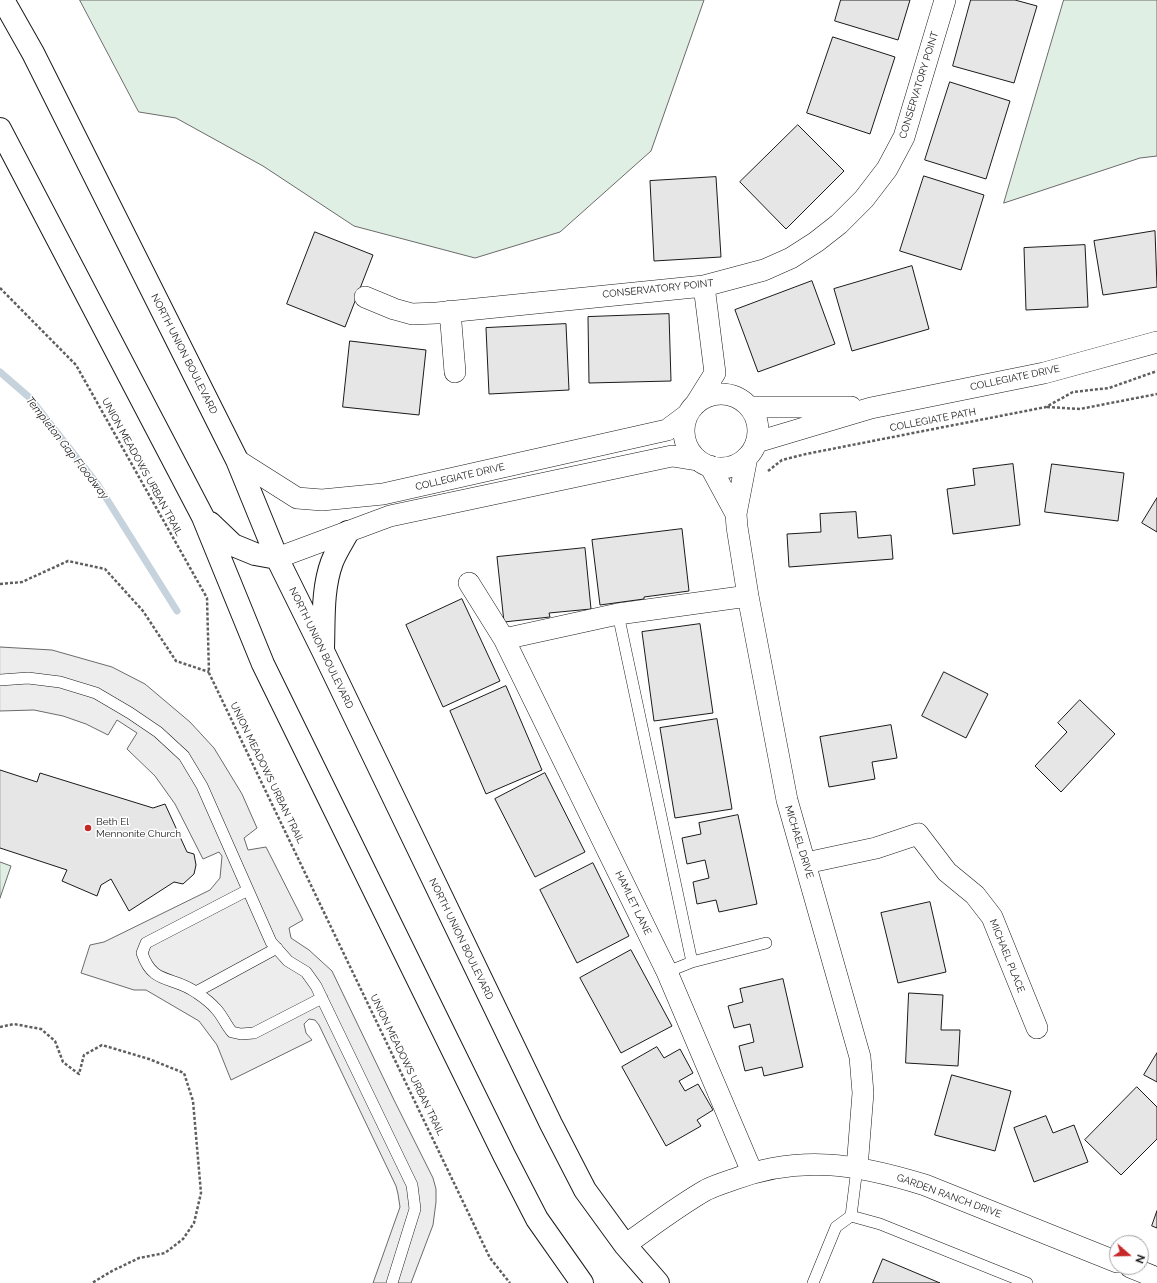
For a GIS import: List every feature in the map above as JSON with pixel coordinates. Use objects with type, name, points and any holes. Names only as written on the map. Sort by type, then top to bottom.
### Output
[{"type":"main road","name":"NORTH UNION BOULEVARD","points":[[4,0],[33,54],[237,460],[277,558],[324,651],[551,1124],[585,1190],[626,1245],[658,1283]]},
{"type":"main road","points":[[0,129],[203,517],[263,664],[536,1219],[580,1282]]},
{"type":"main road","points":[[203,517],[233,545],[255,554],[277,558]]},
{"type":"main road","points":[[324,651],[324,605],[327,583],[332,562],[348,532]]},
{"type":"street","name":"CONSERVATORY POINT","points":[[365,297],[394,309],[412,314],[450,311],[704,286],[764,270],[791,258],[816,242],[839,224],[864,199],[887,169],[904,137],[945,0]]},
{"type":"street","points":[[277,558],[390,516],[672,456],[719,468],[731,467],[742,462],[752,450],[758,430],[756,418],[745,403],[715,373],[704,286]]},
{"type":"street","points":[[450,311],[455,372]]},
{"type":"street","name":"COLLEGIATE DRIVE","points":[[752,450],[871,408],[1044,373],[1157,342]]},
{"type":"street","points":[[703,463],[689,450],[685,439],[684,427],[691,410],[715,373]]},
{"type":"street","points":[[691,410],[705,398],[716,394],[729,395],[745,403]]},
{"type":"street","name":"COLLEGIATE DRIVE","points":[[745,403],[871,408]]},
{"type":"street","name":"COLLEGIATE DRIVE","points":[[237,460],[297,498],[322,500],[383,494],[667,430],[691,410]]},
{"type":"street","name":"MICHAEL DRIVE","points":[[752,450],[736,514],[748,596],[787,800],[860,1057],[863,1093],[856,1168]]},
{"type":"street","name":"MICHAEL DRIVE","points":[[703,463],[736,514]]},
{"type":"street","name":"HAMLET LANE","points":[[469,583],[504,640],[667,972],[752,1172]]},
{"type":"street","points":[[504,640],[618,614],[748,596]]},
{"type":"street","name":"MICHAEL PLACE","points":[[806,863],[876,848],[918,834],[948,872],[975,895],[992,917],[1037,1028]]},
{"type":"street","name":"GARDEN RANCH DRIVE","points":[[626,1245],[675,1208],[708,1189],[752,1172],[780,1165],[814,1163],[856,1168],[893,1175],[925,1185],[1109,1259]]},
{"type":"lane","points":[[618,614],[692,962]]},
{"type":"lane","points":[[0,680],[28,678],[60,682],[96,693],[130,712],[158,732],[184,756],[202,786],[271,942],[288,960],[306,972],[322,998],[412,1185],[415,1209],[392,1283]]},
{"type":"lane","points":[[248,890],[146,943],[142,953],[146,966],[157,975],[196,992],[217,1009],[232,1032],[241,1034],[254,1033],[322,998]]},
{"type":"lane","points":[[667,972],[692,962],[766,943]]},
{"type":"lane","points":[[196,992],[277,948]]},
{"type":"lane","points":[[812,1283],[836,1227],[851,1216],[856,1168]]},
{"type":"lane","points":[[851,1216],[880,1224],[1027,1283]]},
{"type":"path","name":"UNION MEADOWS URBAN TRAIL","points":[[0,288],[76,365],[207,598],[210,673],[490,1258],[510,1283]]},
{"type":"path","name":"COLLEGIATE PATH","points":[[765,473],[782,460],[1046,407],[1073,392],[1109,388],[1157,371]]},
{"type":"path","points":[[1046,407],[1080,409],[1157,394]]},
{"type":"path","points":[[0,584],[22,582],[68,561],[105,569],[143,611],[176,660],[210,673]]},
{"type":"path","points":[[0,1027],[14,1024],[41,1029],[55,1040],[63,1062],[79,1074],[84,1055],[102,1045],[149,1059],[184,1073],[193,1101],[201,1193],[194,1223],[183,1239],[165,1253],[139,1258],[112,1271],[92,1283]]},
{"type":"green space","points":[[80,0],[704,0],[651,151],[560,232],[475,258],[354,226],[263,166],[176,118],[139,112]]},
{"type":"green space","points":[[1064,0],[1157,0],[1157,156],[1140,158],[1004,203]]},
{"type":"green space","points":[[0,862],[11,866],[0,898]]},
{"type":"shaded area","points":[[0,647],[52,650],[112,667],[145,684],[190,722],[214,748],[242,794],[257,828],[244,838],[248,850],[266,847],[303,920],[289,928],[291,938],[309,950],[332,971],[433,1178],[436,1189],[436,1202],[433,1225],[411,1283],[373,1283],[400,1207],[398,1194],[396,1186],[319,1025],[315,1020],[309,1019],[304,1024],[306,1033],[312,1040],[231,1080],[217,1045],[199,1021],[146,990],[134,990],[81,973],[90,945],[104,942],[210,890],[220,878],[222,856],[219,852],[203,859],[175,804],[155,776],[127,749],[137,733],[117,720],[108,735],[86,724],[63,716],[34,710],[0,711]]},
{"type":"building","points":[[841,0],[910,0],[898,40],[835,21]]},
{"type":"building","points":[[971,0],[1015,0],[1037,6],[1014,83],[953,66]]},
{"type":"building","points":[[833,37],[895,57],[870,134],[807,113]]},
{"type":"building","points":[[950,82],[1010,101],[986,179],[925,160]]},
{"type":"building","points":[[798,125],[844,171],[786,229],[740,182]]},
{"type":"building","points":[[924,176],[984,195],[961,270],[900,251]]},
{"type":"building","points":[[716,177],[721,257],[654,261],[650,181]]},
{"type":"building","points":[[1155,231],[1157,287],[1103,295],[1094,241]]},
{"type":"building","points":[[315,232],[373,255],[345,327],[287,304]]},
{"type":"building","points":[[1085,245],[1088,307],[1026,310],[1024,248]]},
{"type":"building","points":[[912,266],[929,329],[852,351],[834,289]]},
{"type":"building","points":[[812,281],[835,344],[758,372],[735,310]]},
{"type":"building","points":[[669,314],[671,381],[589,383],[588,317]]},
{"type":"building","points":[[566,324],[569,390],[489,394],[486,328]]},
{"type":"building","points":[[350,341],[426,350],[419,415],[343,407]]},
{"type":"building","points":[[1013,464],[1020,525],[953,534],[947,489],[975,485],[973,469]]},
{"type":"building","points":[[1052,464],[1124,473],[1118,521],[1045,512]]},
{"type":"building","points":[[1157,498],[1157,532],[1142,523]]},
{"type":"building","points":[[856,512],[858,538],[891,535],[893,559],[789,567],[787,534],[821,532],[820,514]]},
{"type":"building","points":[[682,529],[689,591],[600,605],[592,540]]},
{"type":"building","points":[[585,548],[591,609],[549,613],[550,617],[504,622],[497,557]]},
{"type":"building","points":[[462,599],[500,681],[443,707],[406,625]]},
{"type":"building","points":[[700,624],[713,713],[654,721],[642,632]]},
{"type":"building","points":[[944,672],[988,694],[966,738],[922,716]]},
{"type":"building","points":[[506,686],[542,770],[486,794],[450,711]]},
{"type":"building","points":[[1080,700],[1115,734],[1061,792],[1035,766],[1067,732],[1058,723]]},
{"type":"building","points":[[717,719],[732,809],[675,818],[660,728]]},
{"type":"building","points":[[891,725],[897,758],[872,762],[875,779],[829,787],[820,737]]},
{"type":"building","name":"Beth El Mennonite Church","points":[[0,770],[37,782],[40,773],[153,808],[165,804],[187,852],[194,854],[196,865],[194,874],[183,884],[174,882],[129,911],[111,879],[101,885],[97,896],[62,881],[67,870],[0,848]]},
{"type":"building","points":[[545,773],[585,852],[535,877],[495,799]]},
{"type":"building","points":[[738,815],[757,904],[719,912],[716,900],[697,904],[693,882],[709,878],[705,860],[687,864],[682,838],[701,834],[699,823]]},
{"type":"building","points":[[593,863],[629,936],[577,963],[540,890]]},
{"type":"building","points":[[930,902],[946,972],[898,983],[881,913]]},
{"type":"building","points":[[631,950],[672,1026],[621,1053],[580,978]]},
{"type":"building","points":[[783,979],[803,1067],[764,1076],[762,1067],[745,1071],[739,1046],[754,1042],[750,1024],[734,1028],[728,1006],[743,1002],[740,989]]},
{"type":"building","points":[[909,993],[943,995],[941,1030],[960,1030],[958,1066],[906,1063]]},
{"type":"building","points":[[657,1047],[664,1058],[680,1049],[693,1073],[679,1081],[685,1091],[698,1084],[713,1110],[697,1120],[701,1126],[666,1146],[622,1067]]},
{"type":"building","points":[[1157,1053],[1157,1082],[1144,1075]]},
{"type":"building","points":[[952,1075],[1011,1091],[995,1151],[935,1135]]},
{"type":"building","points":[[1137,1087],[1157,1107],[1157,1139],[1121,1175],[1085,1140]]},
{"type":"building","points":[[1046,1116],[1053,1133],[1074,1125],[1088,1162],[1034,1182],[1014,1128]]},
{"type":"building","points":[[1157,1211],[1157,1228],[1152,1226]]},
{"type":"building","points":[[883,1259],[940,1283],[873,1283]]},
{"type":"waterway","name":"Templeton Gap Floodway","points":[[0,372],[30,398],[98,485],[177,611]]},
{"type":"place","name":"Beth El Mennonite Church","points":[[88,828]]}]
